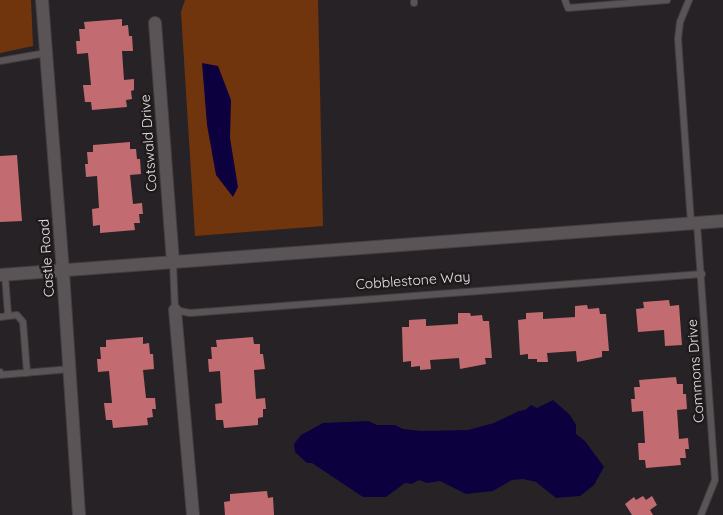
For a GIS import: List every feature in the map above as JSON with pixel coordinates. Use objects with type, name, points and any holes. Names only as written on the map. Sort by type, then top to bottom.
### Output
[{"type":"street","name":"Castle Road","points":[[42,0],[64,272],[79,515]]},
{"type":"street","name":"Cotswald Drive","points":[[156,23],[173,262]]},
{"type":"street","points":[[2,275],[64,272],[173,262],[723,222]]},
{"type":"street","points":[[174,310],[193,515]]},
{"type":"lane","points":[[565,0],[568,8],[668,0]]},
{"type":"lane","name":"Commons Drive","points":[[689,0],[680,22],[678,39],[694,223],[702,274],[715,480],[701,515]]},
{"type":"lane","points":[[0,61],[46,53]]},
{"type":"lane","points":[[173,262],[174,310]]},
{"type":"lane","name":"Cobblestone Way","points":[[174,310],[190,313],[702,274]]},
{"type":"lane","points":[[2,275],[8,314]]},
{"type":"lane","points":[[0,317],[8,314],[18,315],[23,322],[27,373]]},
{"type":"lane","points":[[0,374],[70,369]]},
{"type":"shaded area","points":[[0,0],[31,0],[33,46],[0,53]]},
{"type":"shaded area","points":[[185,0],[318,0],[323,226],[195,236],[181,12]]},
{"type":"shaded area","points":[[202,63],[218,66],[231,100],[230,138],[238,187],[233,197],[216,175],[207,125]]},
{"type":"shaded area","points":[[553,400],[570,415],[576,425],[576,434],[585,441],[604,467],[594,485],[580,496],[556,498],[536,482],[523,479],[512,480],[493,491],[466,494],[440,481],[427,483],[419,480],[412,484],[405,483],[386,497],[363,497],[312,463],[307,463],[295,452],[294,444],[301,435],[323,423],[368,421],[377,425],[395,425],[403,429],[421,431],[468,430],[494,423],[525,410],[531,405],[537,408]]},
{"type":"building","points":[[122,19],[122,26],[128,25],[129,36],[132,36],[133,51],[122,51],[124,80],[134,79],[134,90],[131,91],[132,99],[126,100],[127,107],[92,110],[91,102],[85,102],[83,85],[91,85],[88,53],[77,54],[76,41],[80,41],[79,29],[85,29],[84,22]]},
{"type":"building","points":[[130,142],[130,149],[136,149],[137,159],[140,159],[141,174],[130,175],[133,204],[142,203],[143,214],[139,214],[140,223],[134,223],[135,230],[100,233],[100,225],[93,226],[92,209],[99,208],[97,176],[86,177],[85,164],[88,164],[87,152],[93,152],[93,145]]},
{"type":"building","points":[[17,155],[22,221],[0,222],[0,156]]},
{"type":"building","points":[[669,300],[670,306],[679,305],[682,345],[665,346],[664,330],[638,332],[636,309],[644,308],[643,302]]},
{"type":"building","points":[[587,305],[588,309],[599,308],[600,314],[606,314],[609,351],[602,351],[602,357],[577,362],[576,351],[547,353],[548,362],[537,362],[537,359],[528,359],[528,354],[520,355],[518,320],[526,319],[526,313],[543,312],[543,319],[575,317],[575,306]]},
{"type":"building","points":[[458,313],[470,313],[471,316],[482,315],[483,321],[489,321],[492,358],[485,358],[486,364],[460,369],[459,358],[430,360],[431,369],[420,370],[420,366],[411,367],[411,361],[403,362],[402,327],[409,327],[409,320],[426,319],[426,326],[458,324]]},
{"type":"building","points":[[143,337],[143,344],[149,343],[150,354],[153,354],[154,369],[143,370],[146,398],[155,398],[156,409],[152,409],[153,417],[147,418],[148,425],[113,428],[112,420],[106,420],[104,403],[112,403],[109,371],[98,372],[97,359],[101,359],[100,347],[106,347],[106,340]]},
{"type":"building","points":[[253,337],[254,344],[260,344],[260,354],[263,354],[265,369],[254,370],[256,399],[265,398],[266,409],[263,409],[263,417],[258,418],[258,425],[224,428],[223,420],[216,420],[215,404],[222,403],[220,371],[209,372],[208,359],[212,359],[211,347],[217,347],[216,340]]},
{"type":"building","points":[[676,377],[677,384],[683,384],[683,394],[686,394],[687,409],[677,410],[679,439],[688,438],[689,449],[685,449],[686,458],[680,458],[681,465],[646,468],[645,460],[639,460],[638,443],[645,443],[643,411],[632,412],[631,399],[635,399],[634,387],[640,387],[639,380]]},
{"type":"building","points":[[267,491],[268,498],[273,497],[274,515],[225,515],[224,502],[230,501],[230,494]]},
{"type":"building","points":[[643,496],[646,500],[652,496],[657,505],[650,510],[653,515],[632,515],[625,504],[634,497],[636,500]]}]
